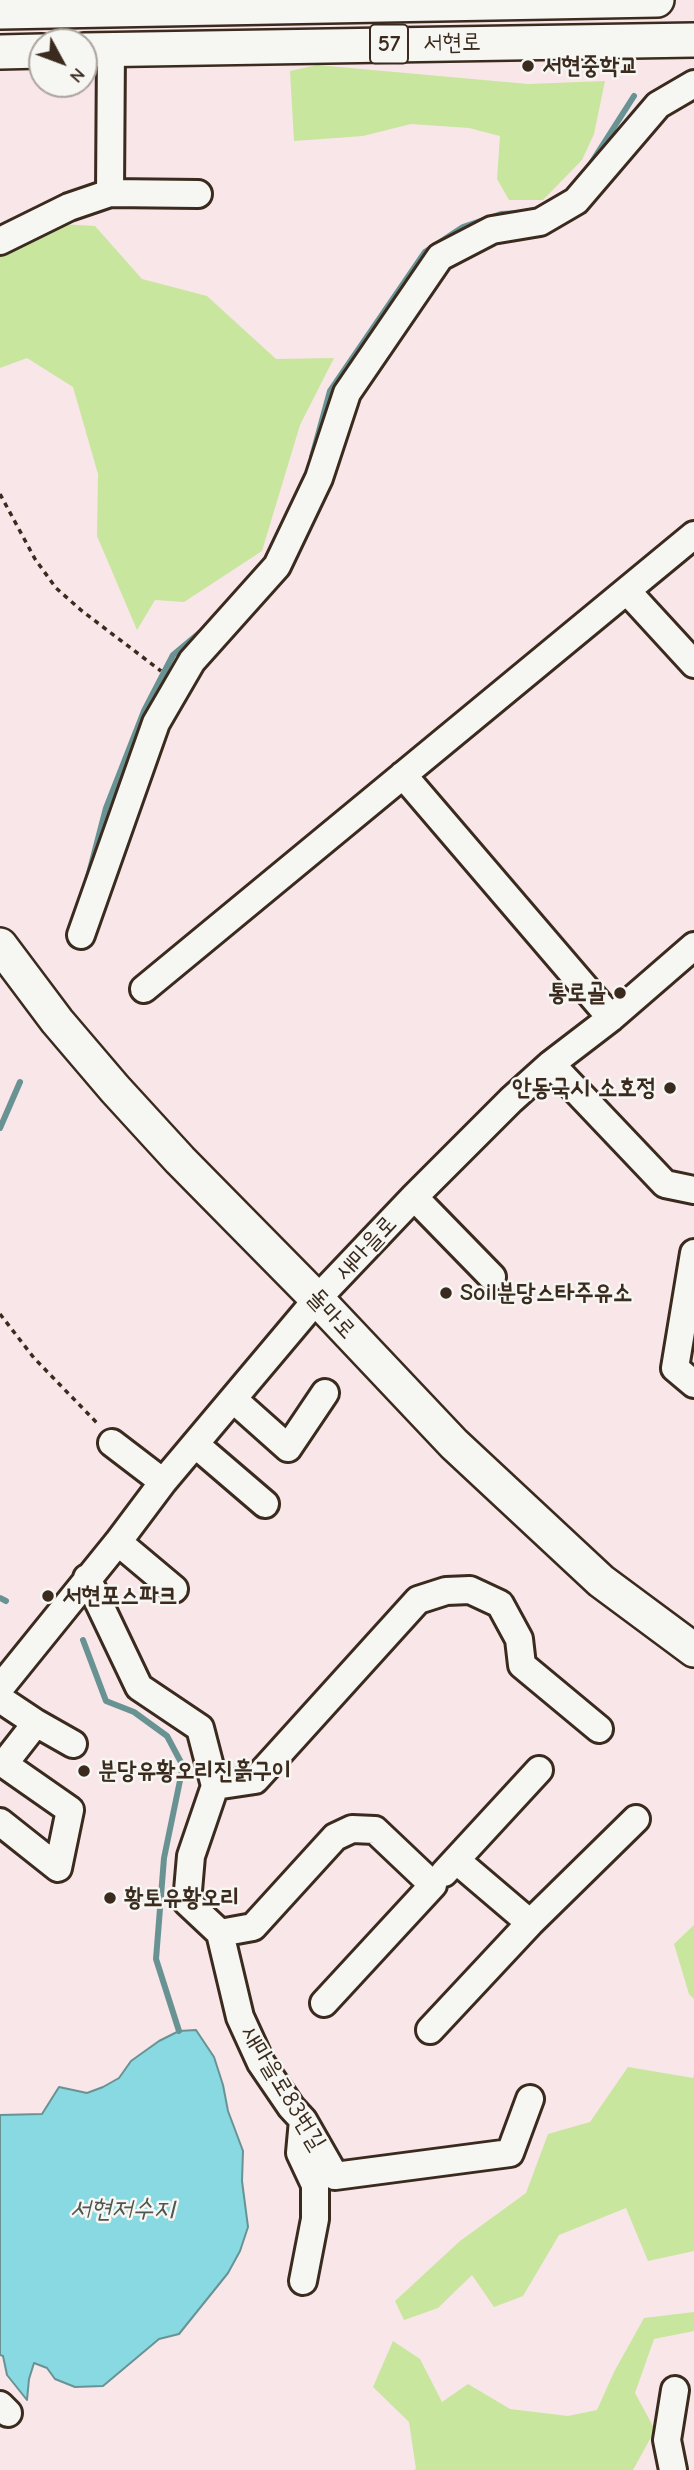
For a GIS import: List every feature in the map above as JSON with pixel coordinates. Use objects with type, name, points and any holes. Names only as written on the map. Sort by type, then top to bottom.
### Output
[{"type":"main road","name":"서현로","points":[[0,12],[657,0]]},
{"type":"main road","name":"서현로","points":[[98,49],[694,40]]},
{"type":"main road","points":[[0,52],[28,51]]},
{"type":"main road","name":"돌마로","points":[[0,945],[57,1021],[115,1089],[454,1444],[601,1581],[694,1650]]},
{"type":"street","points":[[98,60],[110,193]]},
{"type":"street","points":[[81,934],[156,723],[192,661],[277,566],[319,478],[347,393],[440,257],[492,230],[540,222],[576,201],[658,105],[694,84]]},
{"type":"street","points":[[0,241],[69,207],[110,193],[198,194]]},
{"type":"street","points":[[144,989],[694,535]]},
{"type":"street","points":[[627,591],[694,664]]},
{"type":"street","points":[[403,775],[611,1018]]},
{"type":"street","name":"새마을로","points":[[0,1688],[163,1482],[317,1299],[511,1100],[694,946]]},
{"type":"street","points":[[551,1064],[665,1184],[694,1190]]},
{"type":"street","points":[[414,1197],[492,1277]]},
{"type":"street","points":[[694,1253],[675,1368],[694,1384]]},
{"type":"street","points":[[233,1399],[288,1448],[325,1393]]},
{"type":"street","points":[[112,1443],[163,1482]]},
{"type":"street","points":[[195,1444],[264,1504]]},
{"type":"street","points":[[118,1542],[174,1589]]},
{"type":"street","points":[[88,1578],[139,1687],[200,1728],[215,1786],[191,1856],[187,1902],[220,1933],[253,1927],[335,1837],[352,1829],[375,1830],[433,1885]]},
{"type":"street","points":[[215,1786],[255,1780],[418,1601],[446,1591],[470,1590],[500,1604],[519,1639],[522,1665],[599,1729]]},
{"type":"street","points":[[0,1699],[74,1744]]},
{"type":"street","points":[[0,1822],[58,1868],[70,1810],[4,1764],[36,1723]]},
{"type":"street","points":[[324,2003],[538,1770]]},
{"type":"street","points":[[430,2030],[530,1923],[636,1819]]},
{"type":"street","points":[[456,1860],[530,1923]]},
{"type":"street","name":"새마을로83번길","points":[[220,1933],[240,2017],[261,2063],[303,2120],[335,2176],[510,2153],[530,2099]]},
{"type":"street","points":[[303,2120],[300,2153],[315,2185],[315,2218],[303,2281]]},
{"type":"street","points":[[673,2470],[667,2440],[675,2390]]},
{"type":"path","points":[[0,495],[35,559],[56,588],[148,661]]},
{"type":"path","points":[[1,1315],[34,1358],[107,1432],[112,1443]]},
{"type":"green space","points":[[317,65],[528,84],[605,81],[594,134],[582,160],[543,200],[509,200],[497,179],[500,136],[469,128],[411,124],[363,136],[294,141],[290,71]]},
{"type":"green space","points":[[43,223],[95,226],[142,279],[207,296],[276,359],[334,358],[300,425],[262,551],[184,602],[155,600],[137,630],[97,536],[98,474],[73,387],[27,358],[0,368],[0,248]]},
{"type":"green space","points":[[694,1925],[694,1999],[689,1994],[674,1944]]},
{"type":"green space","points":[[628,2067],[693,2078],[694,2074],[694,2251],[648,2261],[626,2208],[559,2235],[523,2296],[494,2307],[472,2275],[438,2308],[404,2320],[395,2301],[460,2241],[526,2193],[548,2134],[590,2122]]},
{"type":"green space","points":[[694,2312],[694,2331],[654,2339],[635,2393],[655,2430],[633,2470],[414,2470],[409,2422],[373,2387],[393,2341],[420,2359],[442,2402],[468,2384],[510,2409],[568,2416],[597,2410],[614,2372],[644,2318]]},
{"type":"water","name":"서현저수지","points":[[196,2030],[214,2057],[228,2111],[243,2151],[242,2181],[248,2227],[240,2251],[228,2273],[179,2334],[159,2339],[103,2386],[75,2387],[55,2379],[47,2368],[34,2363],[27,2400],[7,2375],[3,2356],[0,2355],[0,2115],[42,2114],[59,2087],[87,2093],[103,2087],[119,2078],[131,2061],[159,2041],[179,2031]]},
{"type":"waterway","points":[[588,168],[634,96]]},
{"type":"waterway","points":[[312,457],[330,391],[425,252],[463,227],[501,214],[522,213]]},
{"type":"waterway","points":[[87,881],[106,808],[144,711],[173,655],[204,629]]},
{"type":"waterway","points":[[0,1128],[20,1082]]},
{"type":"waterway","points":[[0,1598],[6,1601]]},
{"type":"waterway","points":[[83,1640],[106,1701],[134,1712],[167,1736],[183,1766],[164,1858],[156,1959],[179,2031]]},
{"type":"place","name":"서현중학교","points":[[528,66]]},
{"type":"place","name":"통로골","points":[[620,993]]},
{"type":"place","name":"안동국시 소호정","points":[[670,1088]]},
{"type":"place","name":"Soil분당스타주유소","points":[[446,1293]]},
{"type":"place","name":"서현포스파크","points":[[48,1596]]},
{"type":"place","name":"분당유황오리진흙구이","points":[[84,1771]]},
{"type":"place","name":"황토유황오리","points":[[110,1898]]}]
